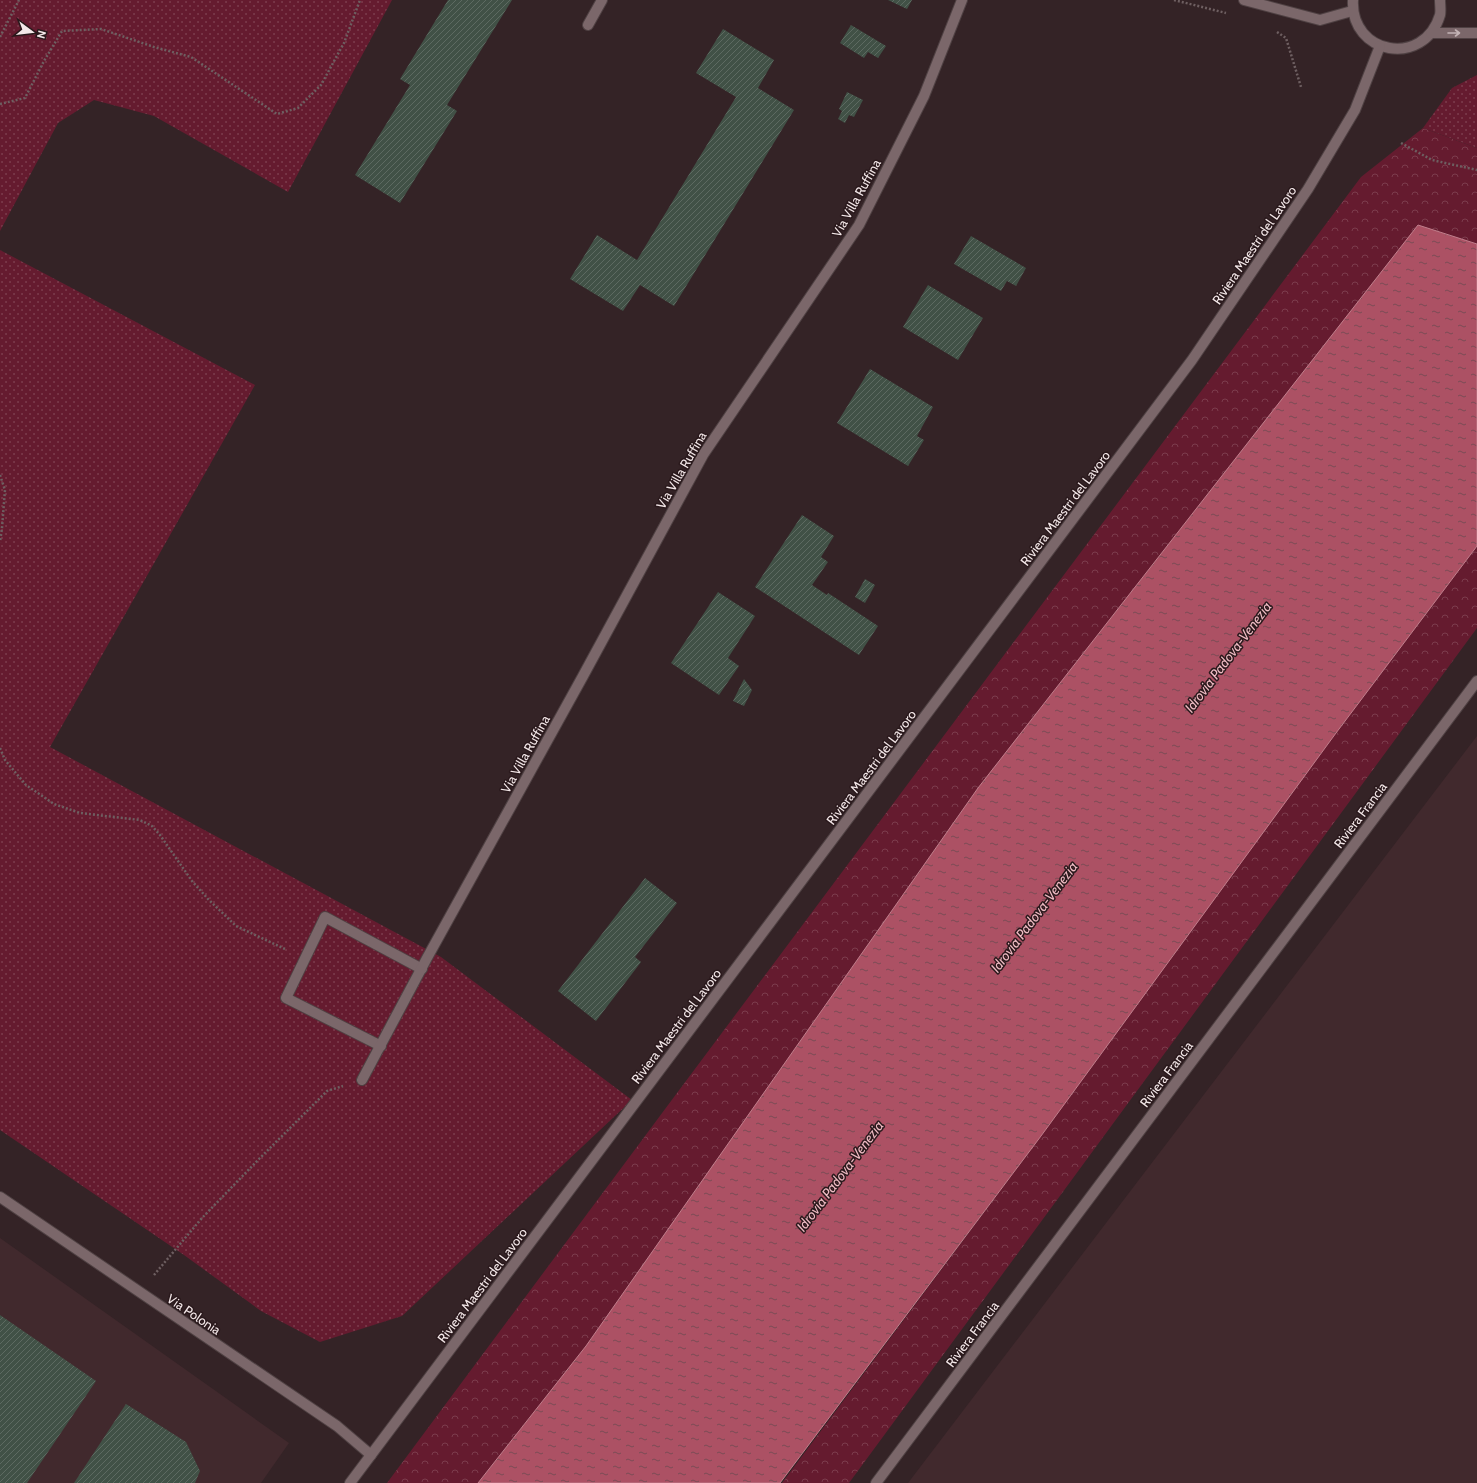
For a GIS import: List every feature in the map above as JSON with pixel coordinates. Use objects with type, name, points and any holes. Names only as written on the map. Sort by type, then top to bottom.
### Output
[{"type":"street","points":[[588,25],[602,0]]},
{"type":"street","name":"Via Villa Ruffina","points":[[362,1080],[427,958],[587,669],[703,454],[859,225],[924,96],[962,0]]},
{"type":"street","points":[[1244,0],[1320,20],[1352,11]]},
{"type":"street","points":[[1353,0],[1352,11],[1357,26],[1366,38],[1380,46],[1398,50],[1417,45],[1431,33],[1440,15],[1440,0]]},
{"type":"street","points":[[1431,33],[1477,33]]},
{"type":"street","name":"Riviera Maestri del Lavoro","points":[[350,1483],[1192,360],[1308,190],[1355,110],[1380,46]]},
{"type":"street","name":"Riviera Francia","points":[[876,1483],[1477,681]]},
{"type":"street","points":[[381,1046],[286,998],[325,917],[422,969]]},
{"type":"street","name":"Via Polonia","points":[[0,1197],[337,1426],[371,1455]]},
{"type":"path","points":[[0,37],[19,0]]},
{"type":"path","points":[[0,104],[25,98],[44,61],[62,31],[101,29],[154,47],[191,57],[277,114],[298,108],[322,85],[344,43],[360,0]]},
{"type":"path","points":[[1174,0],[1231,15]]},
{"type":"path","points":[[1273,30],[1286,38],[1301,87]]},
{"type":"path","points":[[1401,143],[1432,160],[1477,170]]},
{"type":"path","points":[[0,474],[5,490],[0,542]]},
{"type":"path","points":[[0,748],[5,760],[26,785],[54,804],[80,813],[140,820],[152,826],[192,881],[208,900],[236,926],[305,959]]},
{"type":"path","points":[[140,1292],[207,1213],[327,1091],[362,1080]]},
{"type":"shaded area","points":[[1477,736],[1477,1483],[908,1483]]},
{"type":"shaded area","points":[[0,1238],[289,1443],[261,1483],[0,1483]]},
{"type":"green space","points":[[0,0],[392,0],[288,192],[154,116],[94,100],[58,123],[0,231]]},
{"type":"green space","points":[[1477,75],[1477,148],[1423,128],[1452,88]]},
{"type":"green space","points":[[1423,128],[1477,148],[1477,244],[1418,225],[978,788],[586,1346],[478,1483],[387,1483],[1361,177]]},
{"type":"green space","points":[[0,250],[255,385],[50,747],[441,957],[632,1100],[402,1316],[320,1342],[261,1311],[184,1255],[0,1130]]},
{"type":"green space","points":[[1477,546],[1477,628],[849,1483],[782,1483],[1041,1136],[1336,733]]},
{"type":"water","name":"Idrovia Padova-Venezia","points":[[1418,225],[1477,244],[1477,546],[1336,733],[1041,1136],[780,1483],[478,1483],[586,1346],[978,788]]},
{"type":"building","points":[[448,0],[512,0],[447,105],[457,111],[400,203],[355,175],[410,85],[400,79]]},
{"type":"building","points":[[888,0],[912,0],[907,9]]},
{"type":"building","points":[[851,25],[886,46],[878,58],[868,52],[864,58],[840,43]]},
{"type":"building","points":[[723,29],[774,60],[758,88],[794,110],[674,306],[640,285],[623,311],[570,279],[597,235],[637,260],[736,97],[696,73]]},
{"type":"building","points":[[847,92],[863,100],[854,117],[849,115],[845,123],[838,119],[842,111],[839,109]]},
{"type":"building","points":[[971,236],[1026,268],[1016,286],[1007,281],[1001,291],[954,264]]},
{"type":"building","points":[[928,285],[983,318],[958,360],[903,327]]},
{"type":"building","points":[[870,369],[933,407],[917,436],[924,440],[908,466],[837,423]]},
{"type":"building","points":[[802,515],[834,536],[821,557],[828,562],[812,585],[827,595],[828,593],[878,626],[859,655],[755,587]]},
{"type":"building","points":[[865,579],[875,585],[865,603],[855,597]]},
{"type":"building","points":[[718,592],[755,616],[728,658],[739,666],[719,695],[671,663]]},
{"type":"building","points":[[744,679],[752,690],[744,706],[733,701]]},
{"type":"building","points":[[645,878],[677,903],[635,957],[641,962],[596,1021],[558,991]]},
{"type":"building","points":[[0,1315],[96,1381],[27,1483],[0,1483]]},
{"type":"building","points":[[126,1404],[186,1442],[200,1471],[195,1483],[74,1483]]}]
